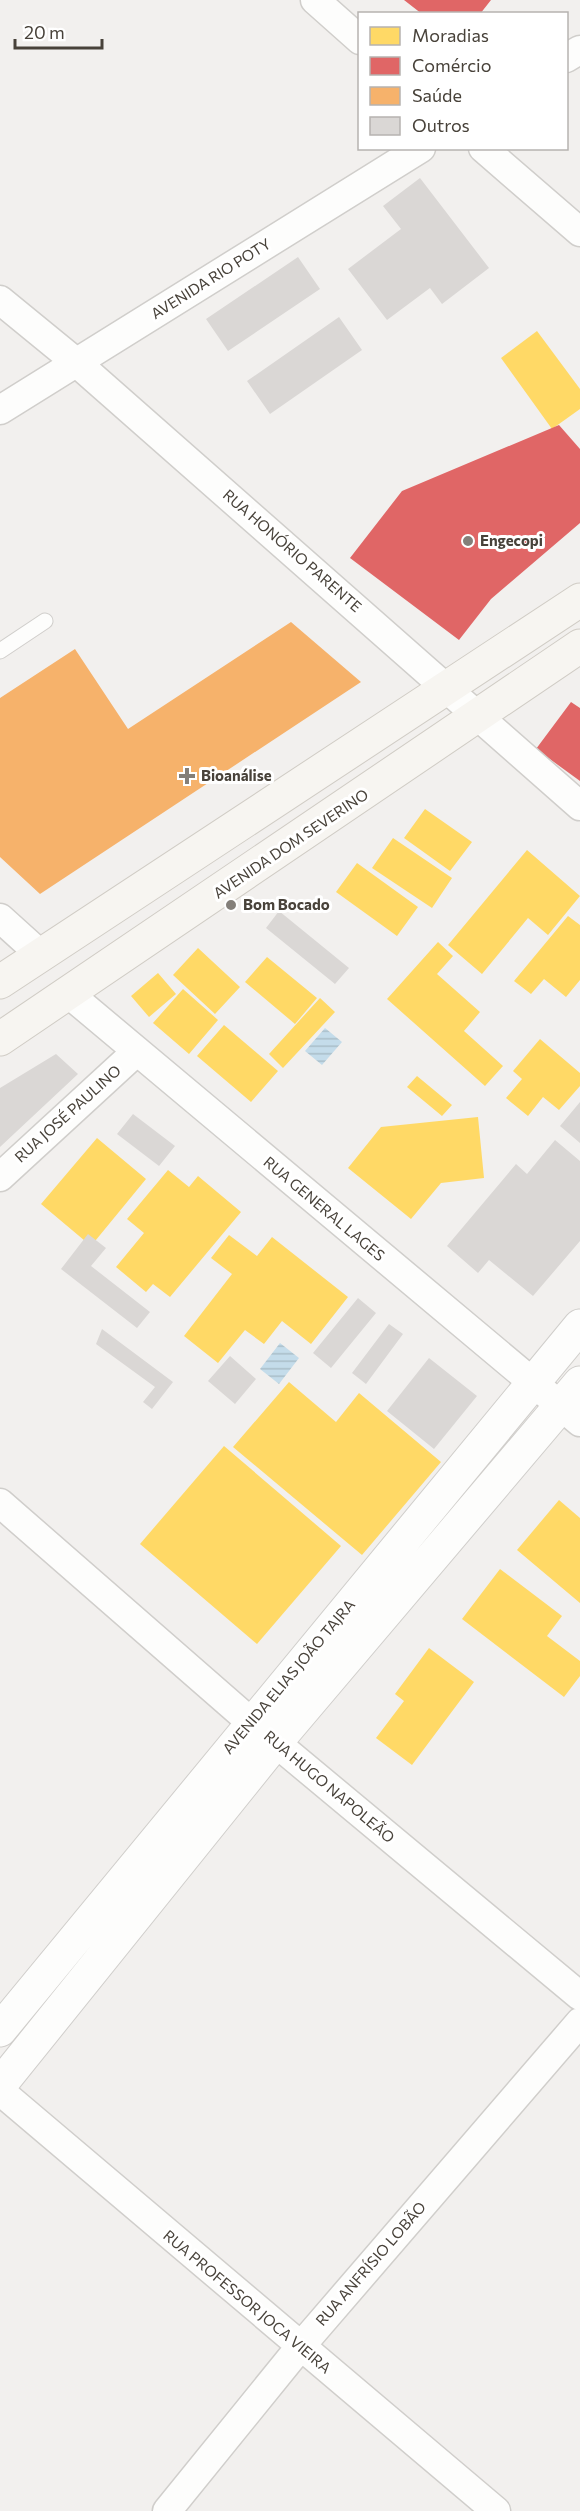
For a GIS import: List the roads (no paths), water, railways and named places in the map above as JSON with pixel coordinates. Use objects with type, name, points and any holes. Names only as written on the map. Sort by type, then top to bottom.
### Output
[{"type":"main road","points":[[0,982],[580,600]]},
{"type":"main road","name":"AVENIDA DOM SEVERINO","points":[[0,1039],[478,718],[580,646]]},
{"type":"street","points":[[315,0],[358,38]]},
{"type":"street","name":"AVENIDA RIO POTY","points":[[0,410],[418,150]]},
{"type":"street","points":[[485,150],[580,232]]},
{"type":"street","name":"RUA HONÓRIO PARENTE","points":[[0,300],[76,363],[580,806]]},
{"type":"street","points":[[0,918],[41,955]]},
{"type":"street","name":"RUA GENERAL LAGES","points":[[69,994],[532,1383],[574,1404]]},
{"type":"street","name":"RUA JOSÉ PAULINO","points":[[0,1176],[136,1052]]},
{"type":"street","name":"AVENIDA ELIAS JOÃO TAJRA","points":[[0,2085],[263,1733],[532,1383],[580,1326]]},
{"type":"street","name":"AVENIDA ELIAS JOÃO TAJRA","points":[[0,2030],[263,1733],[574,1404]]},
{"type":"street","name":"RUA HUGO NAPOLEÃO","points":[[0,1503],[263,1733],[580,1996]]},
{"type":"street","name":"RUA ANFRÍSIO LOBÃO","points":[[167,2511],[300,2347],[580,2022]]},
{"type":"street","name":"RUA PROFESSOR JOCA VIEIRA","points":[[0,2091],[496,2511]]},
{"type":"lane","points":[[0,651],[45,621]]},
{"type":"water","points":[[325,1028],[342,1042],[322,1065],[305,1051]]},
{"type":"water","points":[[280,1343],[299,1358],[279,1384],[260,1369]]},
{"type":"place","name":"Engecopi","points":[[468,541]]},
{"type":"place","name":"Bioanálise","points":[[187,776]]},
{"type":"place","name":"Bom Bocado","points":[[231,905]]}]
